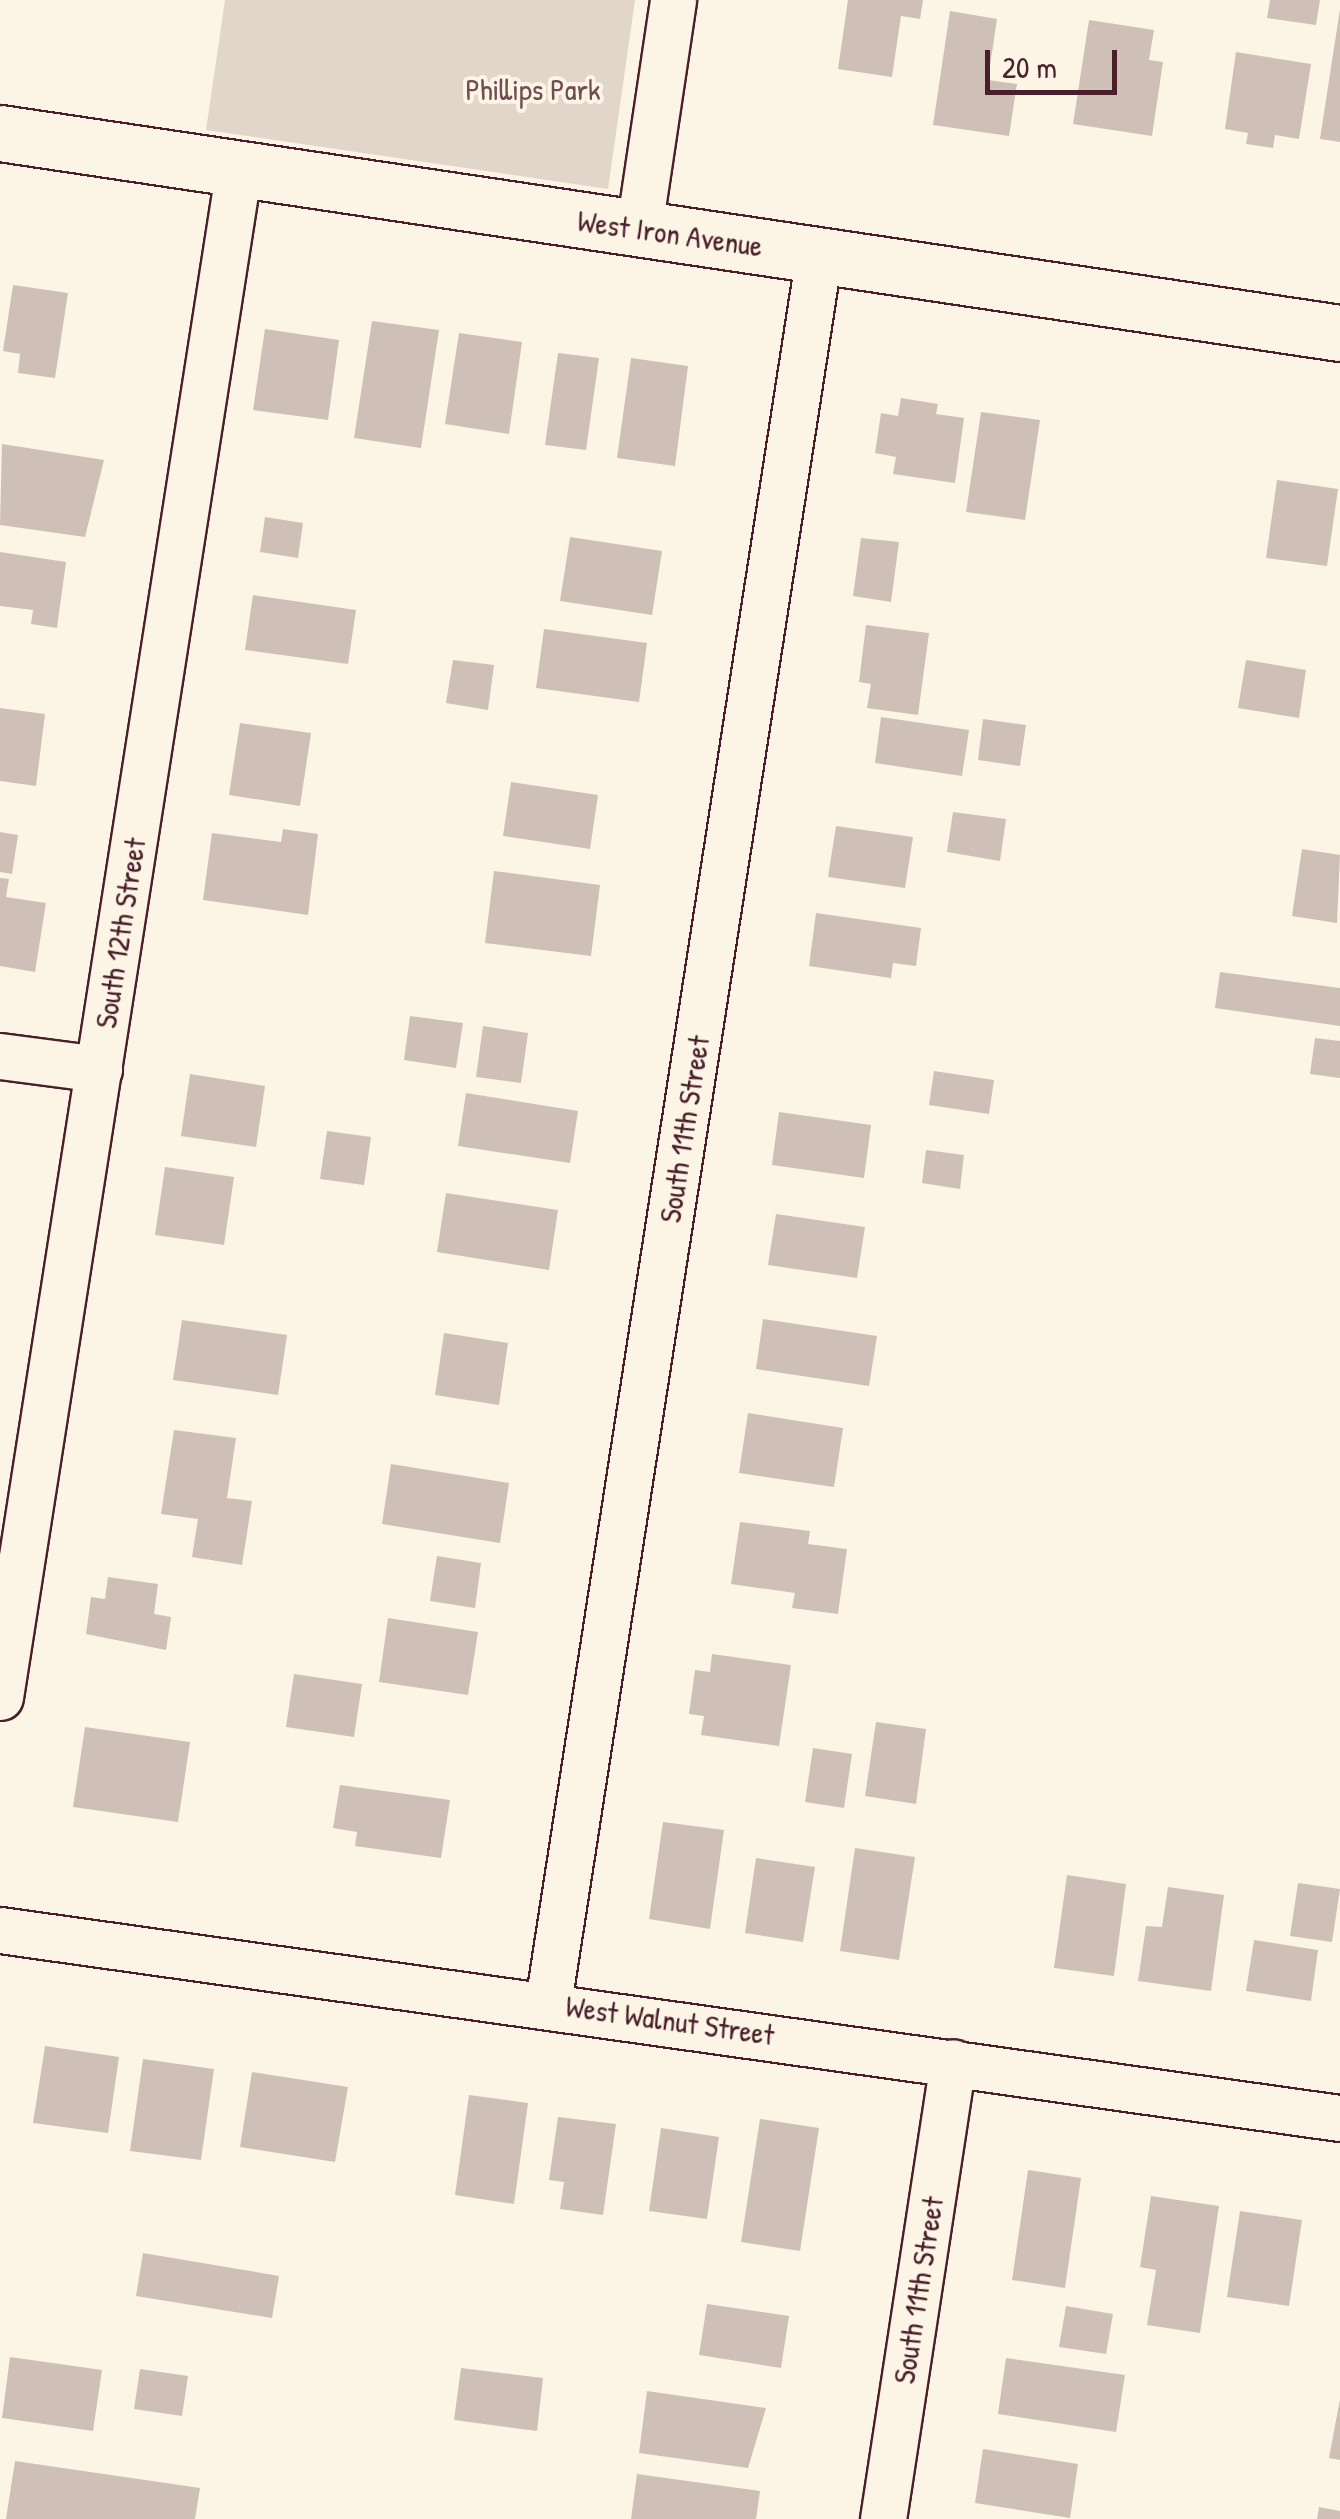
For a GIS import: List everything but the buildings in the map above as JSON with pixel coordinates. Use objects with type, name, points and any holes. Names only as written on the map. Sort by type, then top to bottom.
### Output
[{"type":"street","points":[[639,228],[673,0]]},
{"type":"street","name":"West Iron Avenue","points":[[0,133],[1340,332]]},
{"type":"street","name":"South 12th Street","points":[[0,1697],[239,168]]},
{"type":"street","name":"South 11th Street","points":[[548,2002],[819,255]]},
{"type":"street","points":[[0,1056],[99,1069]]},
{"type":"street","name":"West Walnut Street","points":[[0,1930],[548,2002],[1340,2118]]},
{"type":"street","name":"South 11th Street","points":[[883,2519],[953,2062]]},
{"type":"green space","name":"Phillips Park","points":[[225,0],[635,0],[608,189],[206,130]]}]
